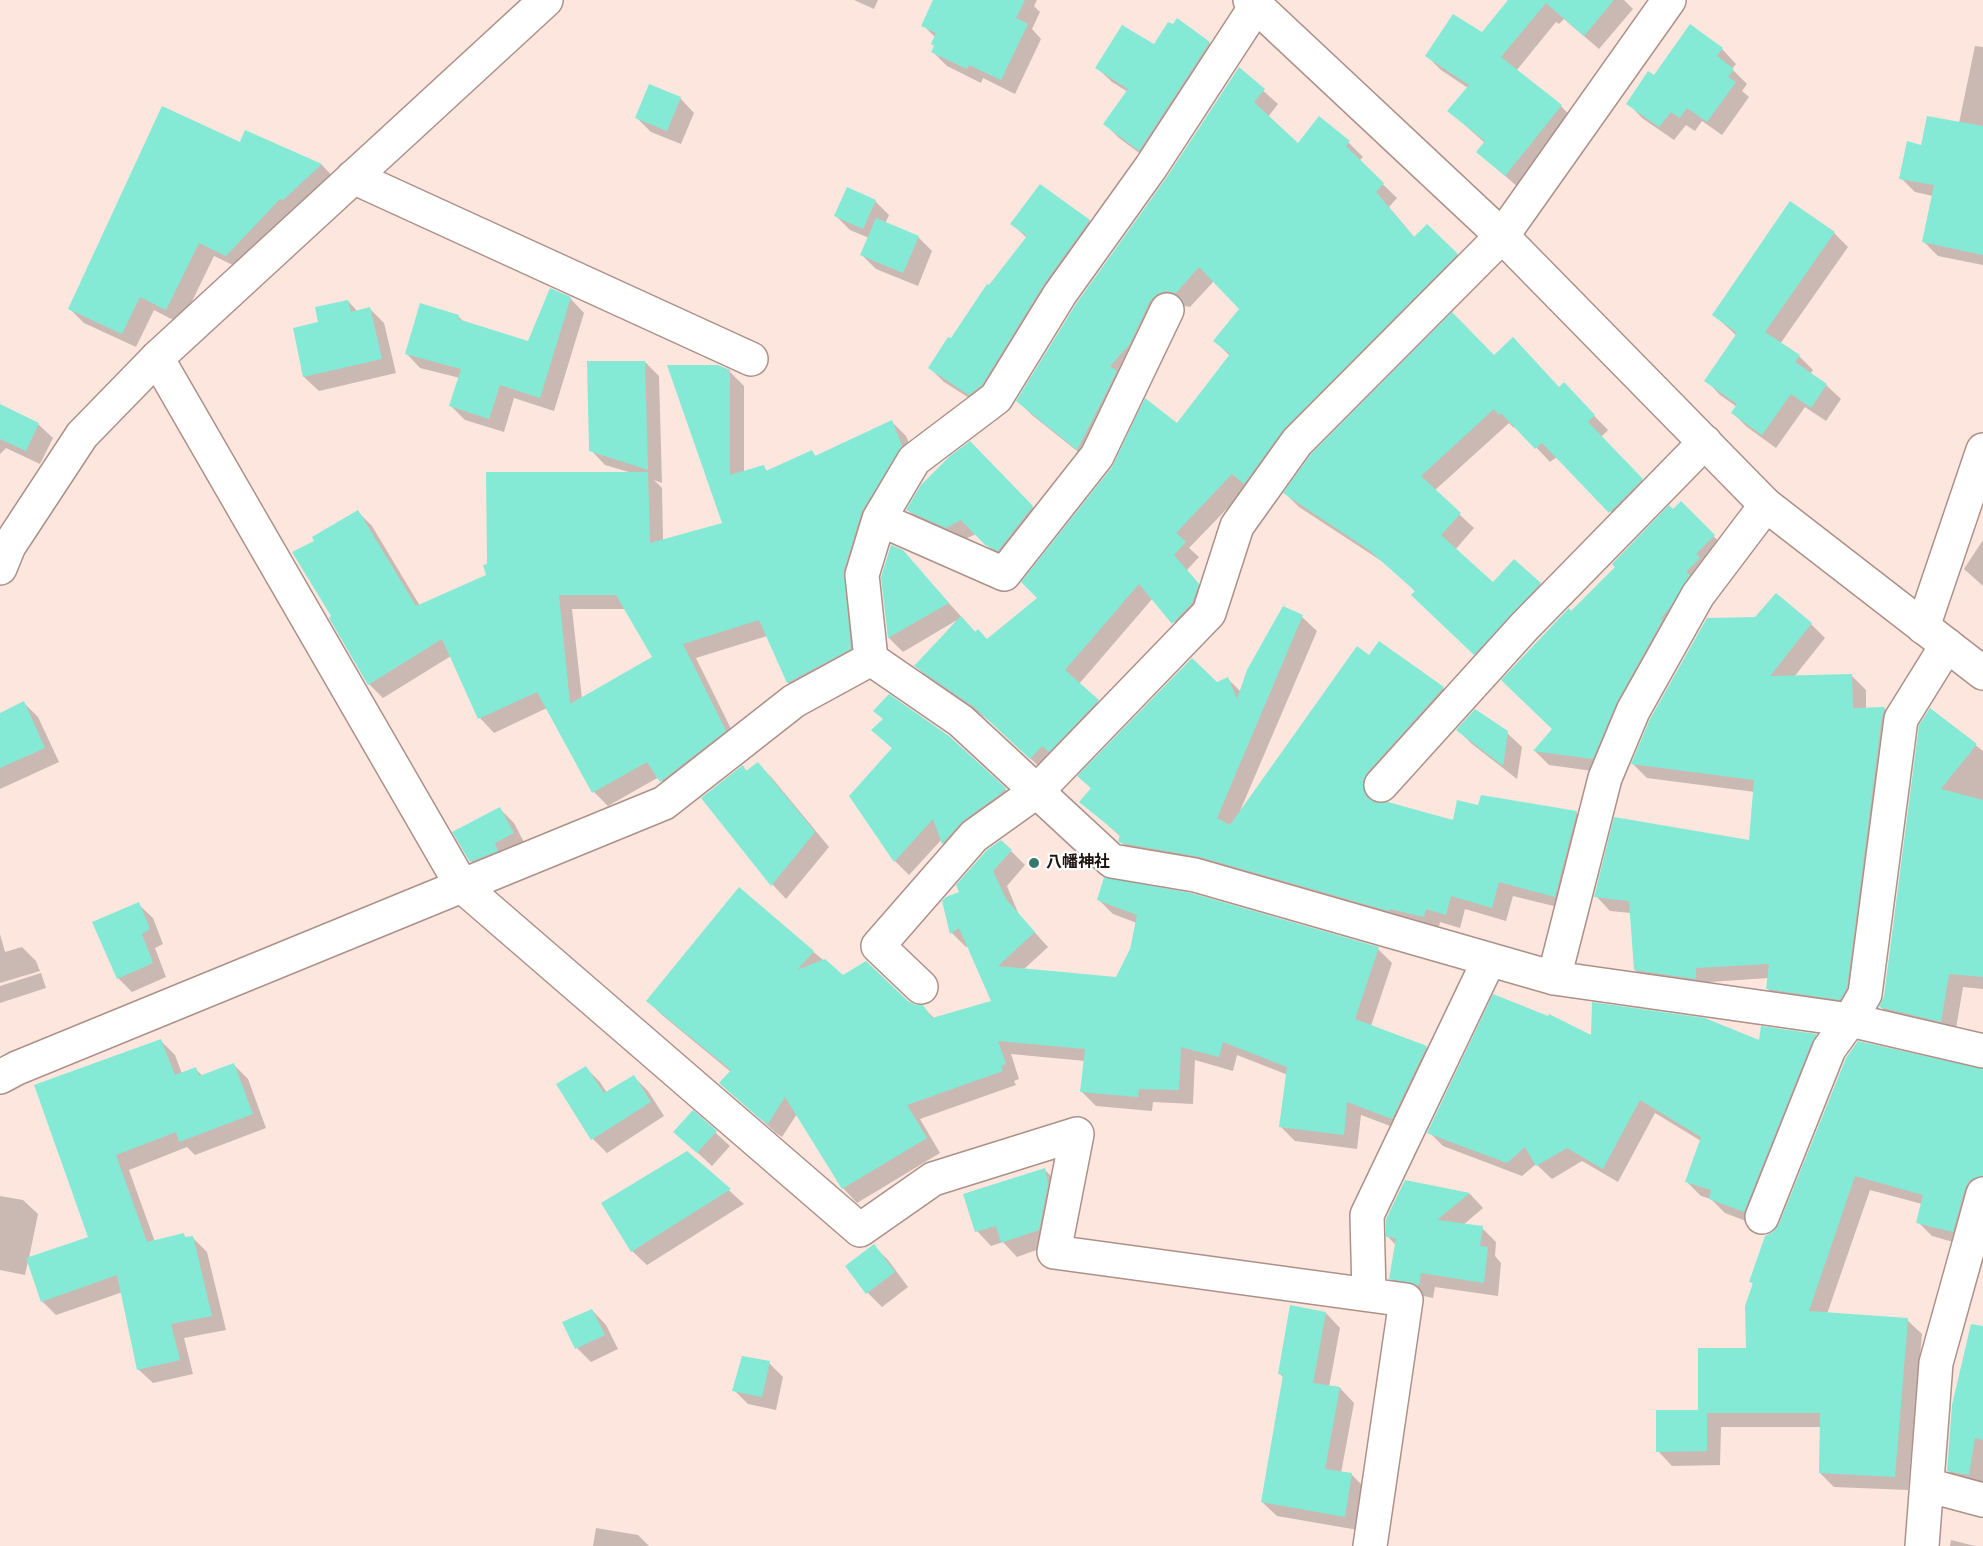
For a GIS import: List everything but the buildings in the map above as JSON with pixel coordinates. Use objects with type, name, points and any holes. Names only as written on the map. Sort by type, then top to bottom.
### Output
[{"type":"street","points":[[0,568],[9,546],[82,435],[157,358],[546,0]]},
{"type":"street","points":[[921,987],[878,945],[974,836],[1037,791],[1209,613],[1237,526],[1297,442],[1502,236],[1669,0]]},
{"type":"street","points":[[1983,673],[1766,505],[1502,236],[1253,3],[1151,166],[1060,294],[996,398],[914,460],[879,519],[862,575],[871,660],[961,721],[1113,861],[1195,875],[1554,978],[1850,1020],[1983,1051]]},
{"type":"street","points":[[353,177],[752,359]]},
{"type":"street","points":[[879,519],[1004,574],[1097,456],[1167,310]]},
{"type":"street","points":[[157,358],[462,886],[860,1230],[933,1179],[1077,1134],[1054,1252],[1369,1293],[1406,1300],[1370,1546]]},
{"type":"street","points":[[1381,785],[1524,627],[1705,442]]},
{"type":"street","points":[[1762,1217],[1829,1049],[1865,994],[1901,719],[1935,636],[1983,450]]},
{"type":"street","points":[[1554,978],[1605,778],[1633,711],[1698,595],[1766,505]]},
{"type":"street","points":[[0,1077],[28,1063],[664,803],[794,701],[871,660]]},
{"type":"street","points":[[1369,1293],[1367,1215],[1401,1149],[1489,960]]},
{"type":"street","points":[[1922,1546],[1936,1363],[1983,1194]]},
{"type":"street","points":[[1927,1485],[1983,1500]]},
{"type":"place","name":"八幡神社","points":[[1034,863]]}]
